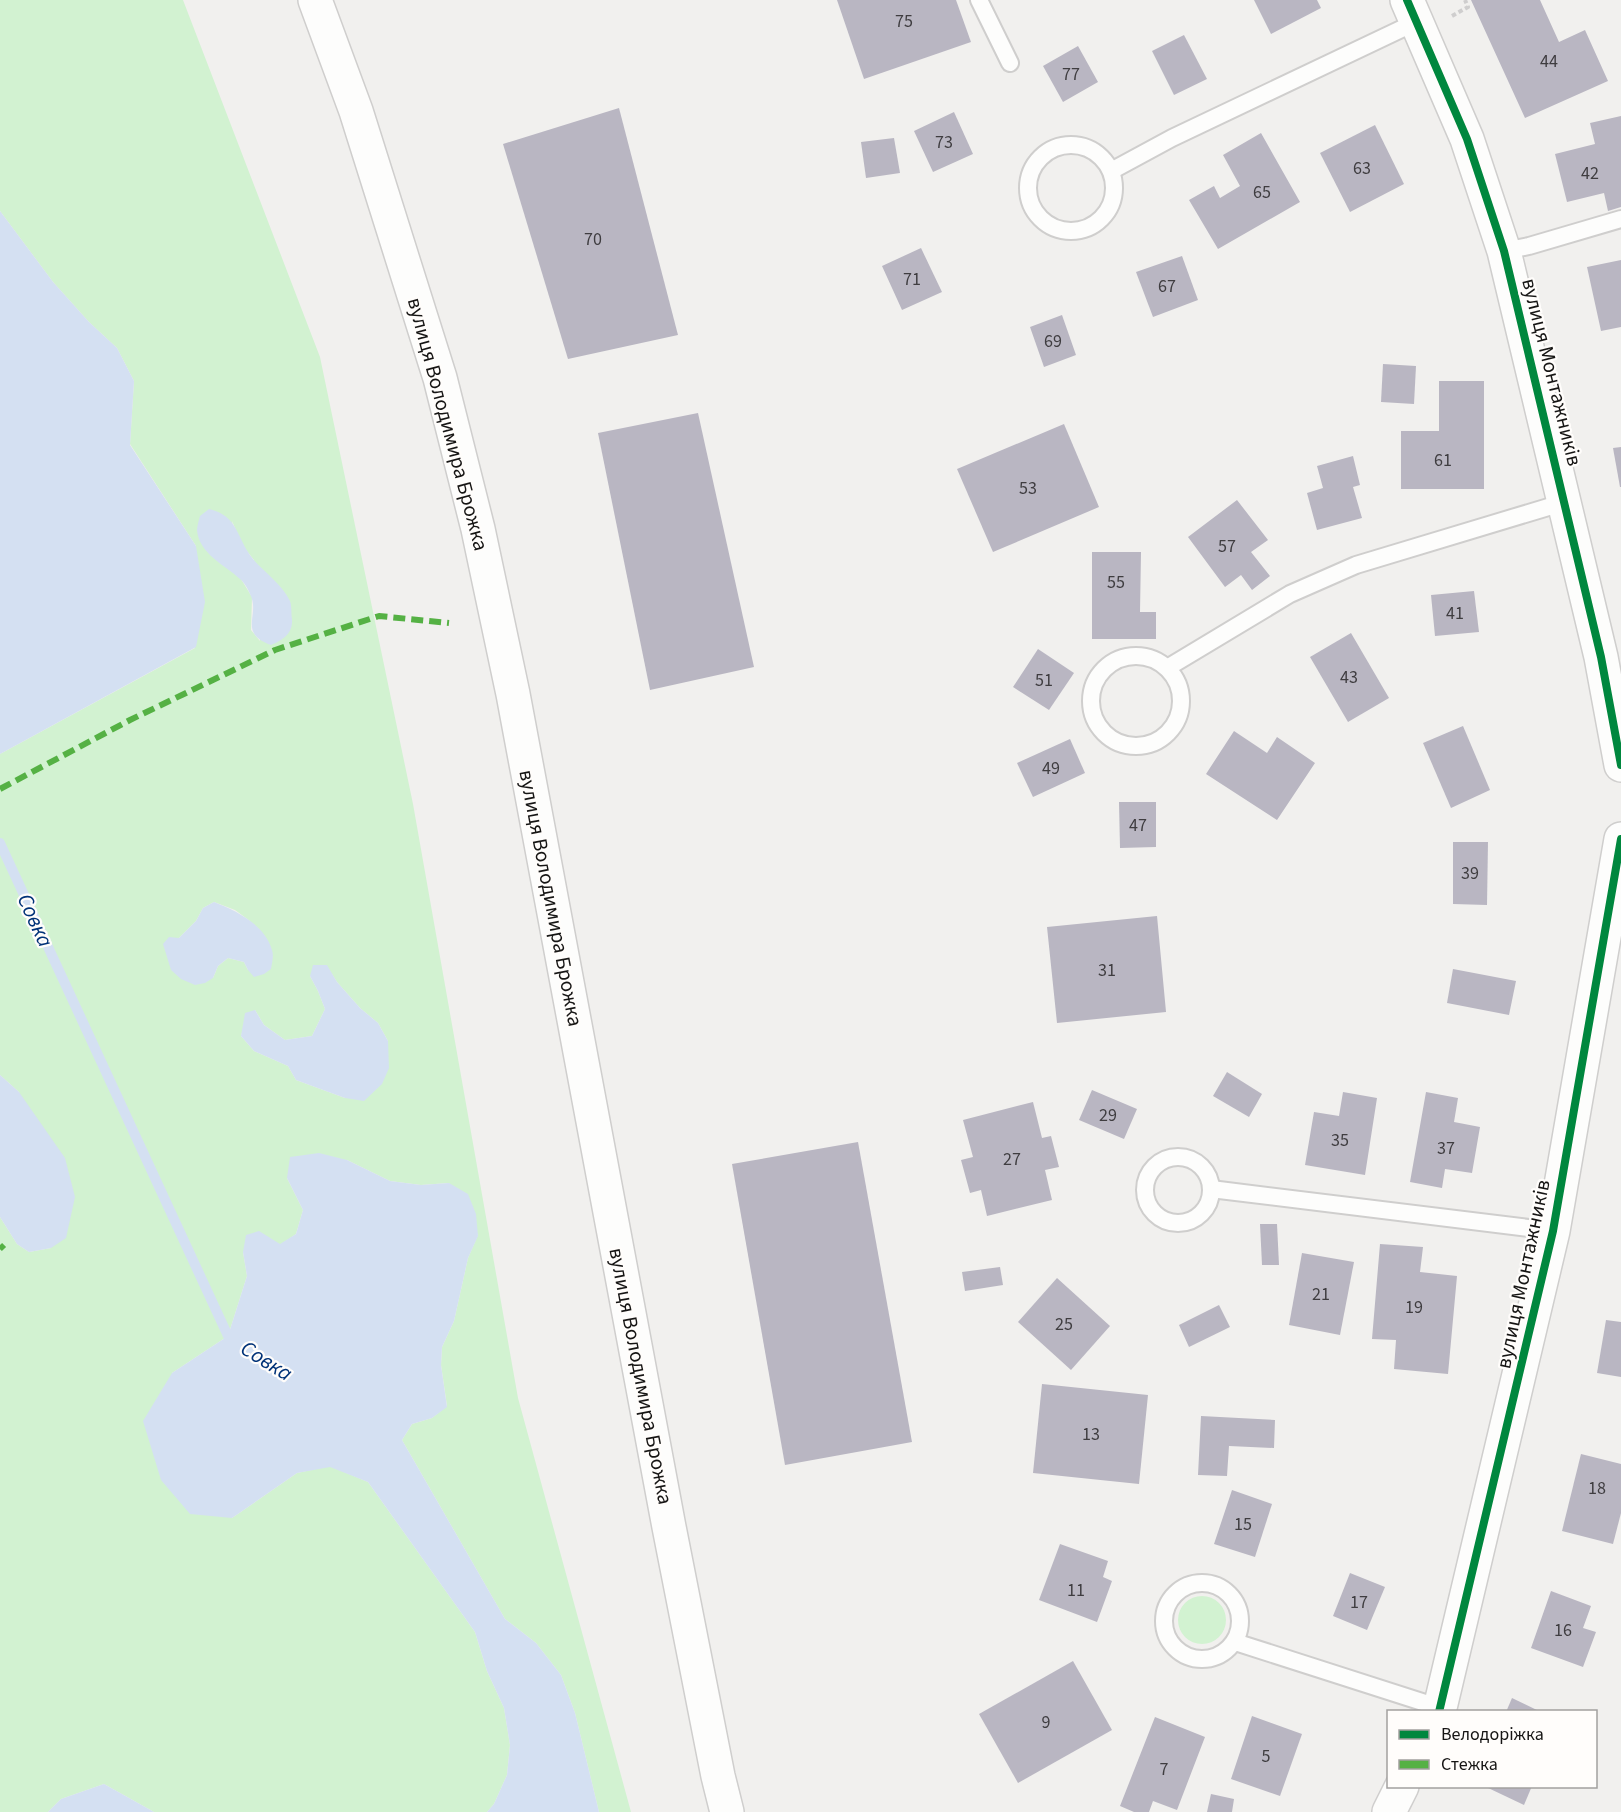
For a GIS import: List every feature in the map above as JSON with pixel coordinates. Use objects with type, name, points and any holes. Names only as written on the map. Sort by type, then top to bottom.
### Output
[{"type":"main road","name":"вулиця Володимира Брожка","points":[[315,0],[356,111],[436,367],[478,529],[513,694],[669,1527],[727,1812]]},
{"type":"main road","name":"вулиця Монтажників","points":[[1422,14],[1504,251],[1601,657],[1621,765]]},
{"type":"main road","name":"вулиця Монтажників","points":[[1440,1710],[1553,1232],[1621,839]]},
{"type":"main road","points":[[1389,1812],[1401,1788]]},
{"type":"lane","points":[[979,0],[1010,63]]},
{"type":"lane","points":[[1111,171],[1172,138],[1422,14]]},
{"type":"lane","points":[[1066,145],[1092,150],[1111,171],[1114,186],[1113,201],[1106,214],[1095,225],[1082,231],[1067,232],[1052,228],[1040,219],[1031,207],[1027,193],[1028,179],[1041,156],[1053,148],[1066,145]]},
{"type":"lane","points":[[1504,251],[1621,219]]},
{"type":"lane","points":[[1167,668],[1290,594],[1356,565],[1565,502]]},
{"type":"lane","points":[[1127,656],[1141,656],[1155,660],[1167,668],[1176,680],[1180,695],[1179,711],[1173,725],[1163,736],[1149,744],[1133,745],[1118,742],[1106,735],[1097,724],[1092,710],[1091,696],[1102,670],[1113,661],[1127,656]]},
{"type":"lane","points":[[1211,1189],[1553,1232]]},
{"type":"lane","points":[[1204,1582],[1229,1593],[1237,1604],[1240,1623],[1235,1642],[1214,1658],[1202,1660],[1189,1658],[1168,1641],[1164,1628],[1164,1614],[1168,1601],[1190,1584],[1204,1582]]},
{"type":"lane","points":[[1235,1642],[1440,1710]]},
{"type":"path","points":[[1422,14],[1468,7],[1465,0]]},
{"type":"green space","points":[[0,0],[183,0],[320,357],[413,804],[518,1398],[631,1812],[599,1812],[575,1713],[561,1675],[536,1643],[505,1619],[402,1440],[412,1424],[432,1418],[447,1406],[441,1365],[442,1347],[454,1321],[468,1258],[478,1235],[449,1183],[421,1185],[390,1181],[347,1160],[287,1178],[303,1210],[296,1234],[280,1245],[259,1232],[243,1252],[247,1276],[228,1336],[172,1373],[232,1518],[297,1473],[330,1466],[368,1482],[475,1632],[487,1671],[504,1708],[510,1745],[507,1775],[494,1804],[487,1812],[154,1812],[104,1784],[61,1799],[48,1812],[0,1812],[0,1217],[17,1244],[29,1252],[51,1248],[19,1092],[0,1075],[0,754],[195,648],[196,546],[130,444],[134,381],[117,348],[89,322],[53,282],[0,211]],"holes":[[[232,521],[242,545],[254,560],[260,641],[251,630],[252,597],[241,579]],[[214,902],[235,910],[250,921],[248,970],[244,962],[228,958],[218,966],[213,978],[179,938],[196,921],[203,908]],[[326,965],[337,982],[360,1008],[378,1023],[388,1041],[345,1098],[296,1080],[288,1066],[254,1051],[241,1036],[255,1010],[264,1025],[285,1040],[312,1036],[325,1009],[310,976]]]},
{"type":"green space","points":[[1202,1596],[1219,1603],[1226,1620],[1219,1637],[1202,1644],[1185,1637],[1178,1620],[1185,1603]]},
{"type":"water","points":[[0,211],[53,282],[89,322],[117,348],[134,381],[130,445],[196,546],[205,602],[196,647],[0,754]]},
{"type":"water","points":[[209,509],[219,512],[232,522],[253,559],[287,595],[291,605],[292,624],[283,639],[271,645],[255,635],[252,629],[253,602],[247,588],[202,546],[197,527],[200,516]]},
{"type":"water","points":[[214,902],[249,920],[263,933],[273,952],[271,969],[254,977],[244,962],[228,958],[218,966],[213,978],[195,985],[181,979],[171,970],[163,944],[169,937],[179,938],[196,921],[203,908]]},
{"type":"water","points":[[313,965],[327,965],[337,982],[360,1008],[378,1023],[388,1041],[389,1068],[382,1084],[364,1101],[345,1098],[296,1080],[288,1066],[254,1051],[241,1036],[245,1013],[255,1010],[264,1025],[285,1040],[312,1036],[325,1009],[310,976]]},
{"type":"water","points":[[0,1075],[19,1092],[65,1158],[75,1197],[66,1238],[51,1248],[29,1252],[17,1244],[0,1217]]},
{"type":"water","points":[[319,1153],[347,1160],[390,1181],[421,1185],[449,1183],[468,1194],[476,1214],[478,1236],[468,1258],[454,1321],[442,1347],[441,1365],[447,1407],[432,1418],[412,1424],[402,1440],[505,1619],[536,1643],[561,1675],[575,1713],[599,1812],[487,1812],[494,1804],[507,1775],[510,1745],[504,1708],[487,1671],[475,1632],[368,1482],[330,1467],[297,1473],[232,1518],[190,1514],[161,1480],[143,1421],[172,1373],[228,1336],[247,1276],[243,1252],[246,1235],[259,1231],[280,1244],[296,1234],[303,1210],[287,1178],[290,1157]]},
{"type":"water","points":[[104,1784],[154,1812],[48,1812],[61,1799]]},
{"type":"building","points":[[837,0],[956,0],[971,42],[864,79]]},
{"type":"building","points":[[1254,0],[1317,0],[1321,8],[1271,34]]},
{"type":"building","points":[[1471,0],[1540,0],[1559,42],[1585,30],[1608,81],[1525,118]]},
{"type":"building","points":[[1184,35],[1207,79],[1174,95],[1152,51]]},
{"type":"building","points":[[1078,46],[1098,82],[1063,102],[1043,66]]},
{"type":"building","points":[[619,108],[678,335],[568,359],[503,144]]},
{"type":"building","points":[[954,112],[973,154],[933,172],[914,131]]},
{"type":"building","points":[[1621,116],[1621,207],[1608,211],[1604,193],[1567,202],[1555,154],[1595,144],[1590,123]]},
{"type":"building","points":[[1375,125],[1404,184],[1350,212],[1320,153]]},
{"type":"building","points":[[1261,133],[1300,202],[1218,249],[1189,200],[1214,186],[1220,198],[1240,186],[1223,155]]},
{"type":"building","points":[[894,138],[900,173],[866,178],[861,142]]},
{"type":"building","points":[[921,248],[942,292],[902,310],[882,266]]},
{"type":"building","points":[[1182,256],[1198,300],[1153,317],[1136,272]]},
{"type":"building","points":[[1621,260],[1621,327],[1601,331],[1587,267]]},
{"type":"building","points":[[1062,315],[1076,355],[1044,367],[1030,327]]},
{"type":"building","points":[[1383,364],[1416,366],[1414,404],[1381,402]]},
{"type":"building","points":[[1439,381],[1484,381],[1484,489],[1401,489],[1401,431],[1439,431]]},
{"type":"building","points":[[698,413],[754,667],[650,690],[598,433]]},
{"type":"building","points":[[1064,424],[1099,507],[993,552],[957,469]]},
{"type":"building","points":[[1621,447],[1621,487],[1620,487],[1613,448]]},
{"type":"building","points":[[1353,456],[1360,485],[1353,487],[1362,518],[1317,530],[1307,493],[1323,488],[1317,466]]},
{"type":"building","points":[[1237,500],[1268,540],[1251,552],[1270,576],[1252,590],[1241,575],[1225,587],[1188,537]]},
{"type":"building","points":[[1092,552],[1141,552],[1140,612],[1156,612],[1156,639],[1092,639]]},
{"type":"building","points":[[1474,591],[1479,632],[1435,636],[1431,595]]},
{"type":"building","points":[[1351,633],[1389,698],[1348,722],[1310,657]]},
{"type":"building","points":[[1038,649],[1074,673],[1049,710],[1013,687]]},
{"type":"building","points":[[1463,726],[1490,790],[1451,808],[1423,743]]},
{"type":"building","points":[[1234,731],[1267,753],[1277,737],[1315,763],[1277,820],[1206,774]]},
{"type":"building","points":[[1070,739],[1085,773],[1033,797],[1017,763]]},
{"type":"building","points":[[1119,802],[1156,802],[1156,847],[1120,848]]},
{"type":"building","points":[[1453,842],[1488,842],[1487,905],[1453,904]]},
{"type":"building","points":[[1157,916],[1166,1012],[1057,1023],[1047,927]]},
{"type":"building","points":[[1453,969],[1516,981],[1509,1015],[1447,1003]]},
{"type":"building","points":[[1227,1072],[1262,1094],[1249,1117],[1213,1096]]},
{"type":"building","points":[[1092,1090],[1137,1109],[1124,1139],[1079,1120]]},
{"type":"building","points":[[1343,1092],[1377,1098],[1365,1175],[1305,1165],[1314,1112],[1339,1116]]},
{"type":"building","points":[[1426,1092],[1458,1098],[1454,1122],[1480,1127],[1472,1173],[1445,1169],[1442,1188],[1410,1182]]},
{"type":"building","points":[[1033,1102],[1042,1138],[1051,1136],[1059,1167],[1045,1170],[1052,1200],[987,1216],[981,1190],[970,1193],[961,1160],[973,1157],[963,1120]]},
{"type":"building","points":[[858,1142],[912,1442],[785,1465],[732,1164]]},
{"type":"building","points":[[1260,1224],[1277,1224],[1279,1265],[1262,1265]]},
{"type":"building","points":[[1380,1244],[1423,1247],[1420,1272],[1457,1276],[1448,1374],[1394,1369],[1396,1340],[1372,1339]]},
{"type":"building","points":[[1302,1253],[1354,1262],[1340,1335],[1289,1325]]},
{"type":"building","points":[[1000,1267],[1003,1285],[965,1291],[962,1272]]},
{"type":"building","points":[[1057,1278],[1110,1326],[1071,1370],[1018,1322]]},
{"type":"building","points":[[1219,1305],[1230,1327],[1189,1347],[1179,1325]]},
{"type":"building","points":[[1606,1320],[1621,1322],[1621,1377],[1597,1373]]},
{"type":"building","points":[[1042,1384],[1148,1395],[1139,1484],[1033,1473]]},
{"type":"building","points":[[1201,1416],[1275,1420],[1274,1448],[1229,1446],[1227,1476],[1198,1475]]},
{"type":"building","points":[[1581,1454],[1621,1464],[1621,1513],[1613,1544],[1562,1531]]},
{"type":"building","points":[[1232,1490],[1272,1504],[1255,1557],[1214,1544]]},
{"type":"building","points":[[1060,1544],[1108,1561],[1103,1577],[1112,1581],[1097,1622],[1039,1600]]},
{"type":"building","points":[[1350,1573],[1385,1587],[1367,1630],[1333,1616]]},
{"type":"building","points":[[1551,1591],[1591,1606],[1583,1628],[1596,1632],[1583,1667],[1531,1648]]},
{"type":"building","points":[[1073,1661],[1112,1730],[1018,1783],[979,1714]]},
{"type":"building","points":[[1512,1698],[1537,1710],[1507,1710]]},
{"type":"building","points":[[1252,1716],[1302,1734],[1280,1796],[1231,1779]]},
{"type":"building","points":[[1155,1717],[1205,1737],[1177,1810],[1153,1801],[1149,1812],[1134,1812],[1120,1806]]},
{"type":"building","points":[[1488,1788],[1531,1788],[1524,1805]]},
{"type":"building","points":[[1211,1794],[1234,1799],[1232,1812],[1207,1812]]},
{"type":"waterway","name":"Совка","points":[[0,843],[228,1336],[238,1342]]},
{"type":"marked path","points":[[0,789],[130,720],[275,650],[379,616],[449,623]]},
{"type":"marked path","points":[[0,1245],[4,1249]]},
{"type":"cycle path","points":[[1407,0],[1467,139],[1504,251],[1601,657],[1621,765]]},
{"type":"cycle path","points":[[1439,1710],[1553,1231],[1621,839]]}]
